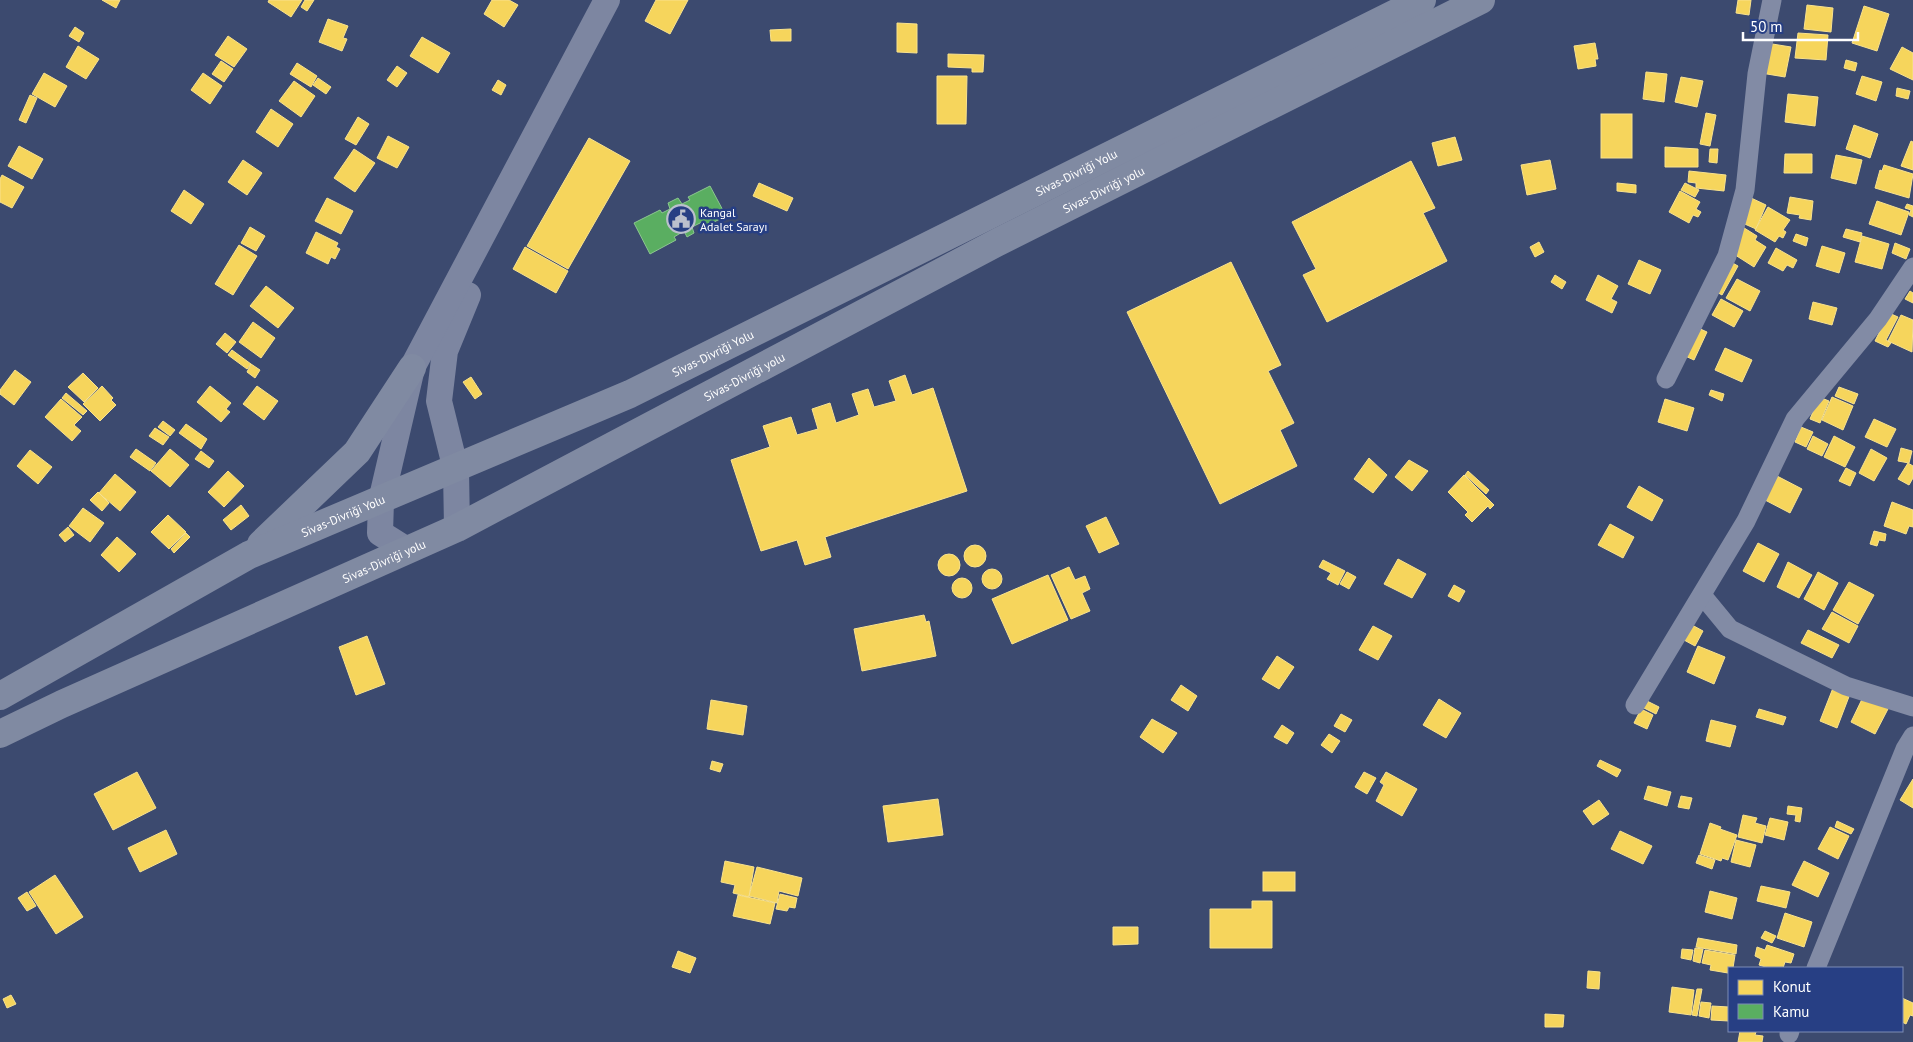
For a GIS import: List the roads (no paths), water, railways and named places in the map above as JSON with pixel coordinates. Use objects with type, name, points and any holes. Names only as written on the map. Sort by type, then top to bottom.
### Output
[{"type":"main road","name":"Sivas-Divriği Yolu","points":[[0,696],[249,555],[456,470],[630,394],[1422,0]]},
{"type":"main road","name":"Sivas-Divriği yolu","points":[[0,734],[62,704],[457,528],[1000,241],[1481,0]]},
{"type":"main road","points":[[249,555],[356,452],[412,368]]},
{"type":"street","points":[[407,550],[380,533],[382,500],[412,368],[607,0]]},
{"type":"street","points":[[1666,379],[1727,256],[1744,190],[1757,74],[1772,0]]},
{"type":"street","points":[[457,528],[456,470],[439,401],[445,351],[537,134]]},
{"type":"street","points":[[1635,705],[1746,521],[1795,419],[1878,318],[1913,267]]},
{"type":"street","points":[[1702,595],[1730,629],[1846,686],[1913,707]]},
{"type":"street","points":[[1816,967],[1905,749],[1913,736]]},
{"type":"place","name":"Kangal Adalet Sarayı","points":[[681,219]]}]
